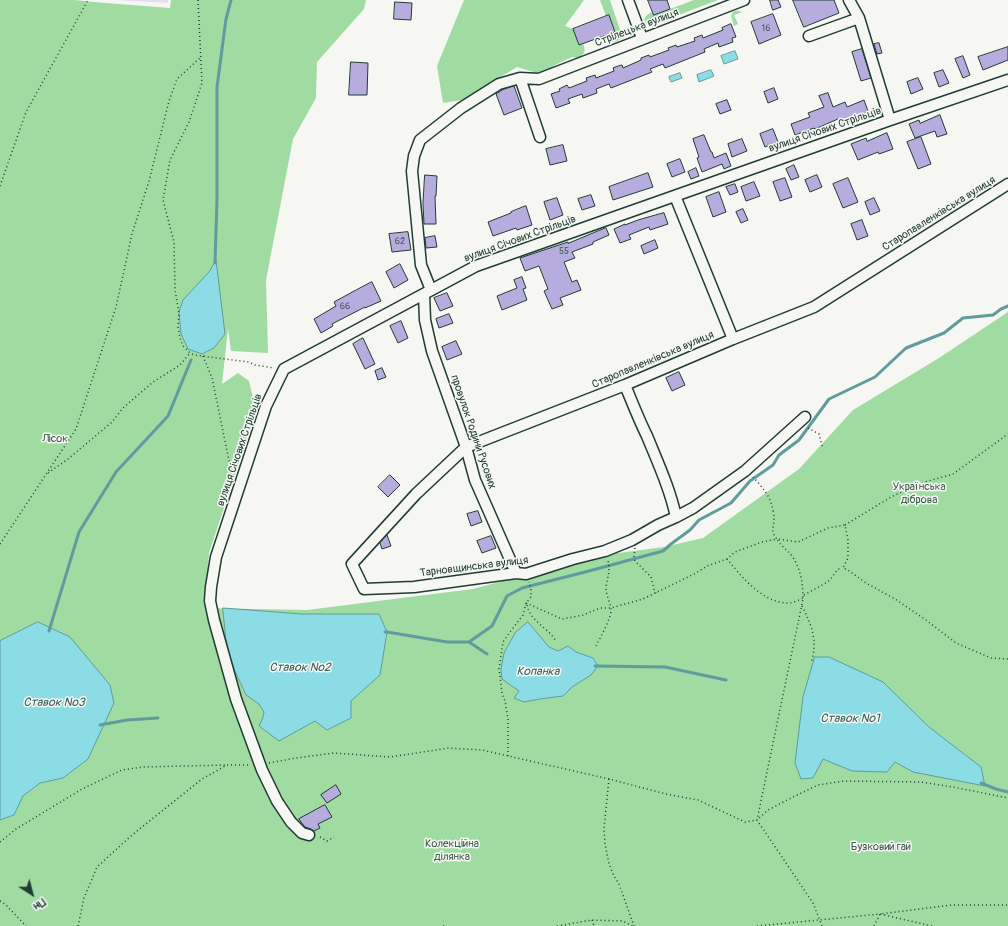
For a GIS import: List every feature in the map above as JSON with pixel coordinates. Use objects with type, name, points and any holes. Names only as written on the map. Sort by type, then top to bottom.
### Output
[{"type":"street","points":[[628,0],[642,38]]},
{"type":"street","name":"Стрілецька вулиця","points":[[539,79],[642,38],[744,0]]},
{"type":"street","points":[[849,0],[858,18],[890,120]]},
{"type":"street","points":[[810,36],[858,18]]},
{"type":"street","points":[[520,78],[540,137]]},
{"type":"street","name":"провулок Родини Русових","points":[[516,573],[475,480],[466,447],[432,351],[425,320],[428,292],[421,265],[412,171],[414,156],[420,140],[461,108],[499,84],[520,78],[539,79]]},
{"type":"street","name":"вулиця Січових Стрільців","points":[[309,835],[302,833],[291,822],[276,801],[259,764],[236,699],[210,601],[216,557],[266,406],[284,368],[476,266],[1008,80]]},
{"type":"street","name":"Старопавленківська вулиця","points":[[364,589],[352,564],[416,494],[466,447],[625,385],[814,306],[1008,184]]},
{"type":"street","points":[[675,196],[733,339]]},
{"type":"street","points":[[625,385],[665,479],[676,517]]},
{"type":"street","name":"Тарновщинська вулиця","points":[[364,589],[414,586],[516,573],[526,574],[573,559],[605,551],[632,540],[658,525],[693,508],[744,471],[805,417]]},
{"type":"path","points":[[0,186],[26,112],[88,0]]},
{"type":"path","points":[[198,0],[202,83],[189,122],[170,160],[163,200],[174,242],[175,290],[179,313],[179,332],[183,346],[194,355],[249,362],[255,365],[271,368],[284,368]]},
{"type":"path","points":[[0,544],[76,429],[116,307],[132,234],[149,181],[169,101],[177,79],[200,58]]},
{"type":"path","points":[[46,474],[68,459],[112,422],[123,408],[153,382],[180,365],[190,353]]},
{"type":"path","points":[[203,356],[212,378],[233,480]]},
{"type":"path","points":[[809,429],[819,434],[822,449]]},
{"type":"path","points":[[526,603],[562,619],[583,615],[600,608],[611,608],[642,599],[696,573],[707,566],[727,559],[735,552],[762,542],[777,539],[798,542],[828,528],[845,525],[891,497],[918,484],[953,474],[1008,434]]},
{"type":"path","points":[[754,478],[768,494],[772,505],[774,518],[772,528],[774,535],[781,546],[792,556],[800,570],[803,584],[802,606],[757,820],[813,903],[822,926]]},
{"type":"path","points":[[843,568],[848,558],[848,540],[845,525]]},
{"type":"path","points":[[634,557],[635,561],[651,576],[656,593]]},
{"type":"path","points":[[727,559],[749,584],[770,599],[787,603],[803,599]]},
{"type":"path","points":[[596,646],[611,611],[606,592],[606,584],[610,569],[609,562]]},
{"type":"path","points":[[803,599],[804,594],[824,584],[830,580],[838,569],[843,568],[926,620],[956,643],[991,658],[1008,659]]},
{"type":"path","points":[[508,756],[508,719],[500,684],[499,669],[503,642],[524,615],[526,603],[531,596],[530,584]]},
{"type":"path","points":[[526,603],[530,615],[552,635],[556,641]]},
{"type":"path","points":[[802,606],[814,633],[814,653],[811,663]]},
{"type":"path","points":[[0,842],[16,828],[82,788],[122,770],[142,767],[259,764],[334,753],[390,758],[449,748],[482,750],[609,779],[666,794],[698,800],[746,822],[757,820],[768,810],[818,785],[844,781],[921,782],[1008,798]]},
{"type":"path","points":[[78,926],[84,898],[97,867],[132,835],[202,779],[227,765]]},
{"type":"path","points":[[609,779],[604,828],[605,844],[609,864],[619,884],[634,926]]},
{"type":"path","points":[[320,837],[327,841],[334,837]]},
{"type":"path","points":[[0,901],[5,904],[26,926]]},
{"type":"path","points":[[756,926],[880,914],[952,905],[1008,905]]},
{"type":"path","points":[[874,926],[880,914]]},
{"type":"path","points":[[880,914],[932,926]]},
{"type":"path","points":[[557,926],[592,920],[622,921],[634,926]]},
{"type":"path","points":[[592,920],[594,926]]},
{"type":"shaded area","points":[[114,0],[168,0],[168,3]]},
{"type":"green space","points":[[0,0],[74,0],[170,8],[171,0],[366,0],[364,9],[317,62],[316,98],[293,139],[266,280],[268,353],[231,351],[228,329],[222,384],[238,373],[249,381],[256,410],[209,553],[205,608],[307,610],[473,589],[596,556],[664,547],[703,538],[799,469],[853,410],[939,358],[1008,312],[1008,926],[0,926]]},
{"type":"green space","points":[[464,0],[584,0],[565,26],[573,29],[579,45],[583,44],[584,52],[578,58],[572,57],[555,65],[539,79],[537,73],[517,67],[462,100],[443,103],[437,66]]},
{"type":"green space","points":[[600,0],[610,0],[621,33],[621,38],[615,42],[608,38],[607,35],[615,32],[609,15],[606,16]]},
{"type":"green space","points":[[694,0],[718,0],[652,25],[648,25],[645,21],[645,17],[652,12],[654,15]]},
{"type":"green space","points":[[733,12],[742,12],[734,15],[738,24],[734,26],[731,16]]},
{"type":"water","points":[[735,51],[738,59],[724,64],[721,56]]},
{"type":"water","points":[[711,70],[714,76],[699,82],[697,75]]},
{"type":"water","points":[[680,73],[682,78],[671,82],[669,77]]},
{"type":"water","points":[[216,260],[225,334],[214,348],[202,354],[188,349],[181,334],[179,312],[183,300],[209,272]]},
{"type":"water","name":"Ставок №2","points":[[223,608],[302,614],[379,614],[387,632],[380,675],[351,701],[351,718],[327,730],[315,721],[279,741],[259,726],[264,712],[259,704],[246,695],[235,671],[226,640]]},
{"type":"water","name":"Ставок №3","points":[[38,622],[70,637],[110,685],[114,703],[88,759],[63,778],[40,783],[23,796],[14,815],[0,820],[0,641]]},
{"type":"water","name":"Копанка","points":[[528,622],[549,647],[558,651],[568,646],[576,652],[593,658],[598,666],[591,675],[572,687],[563,696],[524,702],[514,698],[519,691],[502,679],[501,669],[504,653],[515,633]]},
{"type":"water","name":"Ставок №1","points":[[815,657],[829,657],[883,682],[929,727],[981,767],[985,786],[913,772],[895,762],[887,772],[852,771],[823,759],[813,778],[801,779],[795,763],[803,697]]},
{"type":"building","points":[[648,0],[667,0],[670,9],[654,15]]},
{"type":"building","points":[[770,0],[778,0],[781,7],[773,10]]},
{"type":"building","points":[[793,0],[834,0],[839,13],[804,27]]},
{"type":"building","points":[[395,2],[412,3],[411,20],[394,19]]},
{"type":"building","points":[[773,14],[781,35],[759,44],[751,22]]},
{"type":"building","points":[[609,15],[615,32],[579,45],[573,29]]},
{"type":"building","points":[[731,24],[736,37],[732,38],[733,42],[719,47],[718,43],[704,49],[705,52],[665,68],[663,64],[650,69],[652,72],[611,88],[609,84],[596,89],[597,93],[583,98],[582,94],[568,99],[570,103],[556,108],[551,94],[560,91],[559,89],[567,85],[569,88],[587,81],[586,78],[595,75],[596,78],[614,71],[613,68],[618,66],[622,65],[623,68],[641,60],[641,58],[649,55],[650,57],[669,50],[668,48],[676,45],[677,47],[695,41],[694,38],[702,35],[703,38],[723,30],[722,28]]},
{"type":"building","points":[[879,43],[882,53],[877,54],[874,44]]},
{"type":"building","points":[[1008,47],[1008,60],[983,70],[978,57]]},
{"type":"building","points":[[862,49],[871,78],[861,81],[852,52]]},
{"type":"building","points":[[963,56],[970,75],[963,78],[955,59]]},
{"type":"building","points":[[351,62],[368,63],[367,95],[349,95]]},
{"type":"building","points":[[943,70],[949,83],[939,87],[934,73]]},
{"type":"building","points":[[918,78],[923,89],[911,94],[907,82]]},
{"type":"building","points":[[514,86],[522,108],[504,115],[496,94],[502,90]]},
{"type":"building","points":[[774,88],[778,99],[768,103],[764,92]]},
{"type":"building","points":[[828,93],[833,107],[845,102],[847,107],[864,100],[869,114],[841,125],[838,119],[815,129],[814,128],[795,135],[791,124],[810,117],[808,113],[824,107],[819,96]]},
{"type":"building","points":[[727,100],[731,110],[720,114],[716,104]]},
{"type":"building","points":[[940,115],[947,134],[937,137],[935,131],[915,138],[909,124],[919,120],[920,123]]},
{"type":"building","points":[[773,129],[778,142],[765,147],[760,134]]},
{"type":"building","points":[[887,133],[893,149],[879,154],[878,152],[858,160],[851,144],[866,138],[867,141]]},
{"type":"building","points":[[704,135],[714,158],[726,153],[731,166],[724,169],[722,164],[702,172],[693,139]]},
{"type":"building","points":[[921,137],[931,164],[918,169],[907,142]]},
{"type":"building","points":[[742,139],[747,151],[732,157],[728,144]]},
{"type":"building","points":[[563,145],[567,161],[550,165],[546,149]]},
{"type":"building","points":[[680,159],[685,172],[672,177],[667,164]]},
{"type":"building","points":[[794,165],[799,177],[791,180],[786,169]]},
{"type":"building","points":[[696,168],[699,176],[691,179],[688,172]]},
{"type":"building","points":[[648,173],[653,187],[613,200],[609,187]]},
{"type":"building","points":[[425,175],[437,176],[435,196],[436,224],[424,224],[423,204]]},
{"type":"building","points":[[817,175],[822,187],[810,192],[805,180]]},
{"type":"building","points":[[785,178],[792,197],[780,201],[773,182]]},
{"type":"building","points":[[848,178],[858,202],[843,208],[833,184]]},
{"type":"building","points":[[754,182],[760,196],[746,201],[741,187]]},
{"type":"building","points":[[735,184],[738,192],[730,195],[726,187]]},
{"type":"building","points":[[719,192],[726,212],[713,217],[706,197]]},
{"type":"building","points":[[591,195],[595,206],[582,210],[578,199]]},
{"type":"building","points":[[557,198],[563,215],[550,220],[544,202]]},
{"type":"building","points":[[874,198],[880,211],[870,215],[865,202]]},
{"type":"building","points":[[526,206],[532,225],[517,230],[516,228],[493,236],[488,222]]},
{"type":"building","points":[[743,209],[748,220],[741,223],[736,212]]},
{"type":"building","points":[[664,213],[668,224],[650,230],[649,227],[629,235],[631,239],[620,243],[614,229],[625,224]]},
{"type":"building","points":[[862,220],[868,236],[857,240],[851,224]]},
{"type":"building","points":[[606,228],[609,235],[593,242],[593,244],[572,252],[575,258],[564,262],[572,282],[577,280],[581,290],[560,298],[563,305],[552,309],[544,291],[548,289],[539,266],[525,271],[520,258],[568,243]]},
{"type":"building","points":[[408,232],[411,250],[392,252],[389,234]]},
{"type":"building","points":[[435,236],[437,247],[426,248],[425,238]]},
{"type":"building","points":[[655,240],[658,248],[644,254],[641,246]]},
{"type":"building","points":[[400,264],[408,280],[394,288],[386,272]]},
{"type":"building","points":[[522,277],[526,288],[523,289],[527,300],[502,310],[497,296],[517,288],[514,280]]},
{"type":"building","points":[[372,282],[381,301],[365,307],[332,324],[333,326],[321,333],[314,319],[336,306],[334,302]]},
{"type":"building","points":[[447,293],[453,306],[440,311],[434,298]]},
{"type":"building","points":[[449,314],[453,323],[439,328],[436,319]]},
{"type":"building","points":[[401,321],[408,338],[398,343],[390,326]]},
{"type":"building","points":[[363,338],[375,364],[365,369],[353,344]]},
{"type":"building","points":[[456,341],[462,354],[447,360],[442,347]]},
{"type":"building","points":[[382,368],[386,377],[378,380],[375,371]]},
{"type":"building","points":[[679,372],[685,385],[672,391],[666,378]]},
{"type":"building","points":[[390,475],[400,485],[388,497],[378,487]]},
{"type":"building","points":[[478,511],[482,522],[471,526],[467,514]]},
{"type":"building","points":[[387,535],[391,546],[382,549],[380,543]]},
{"type":"building","points":[[491,536],[496,548],[482,553],[477,541]]},
{"type":"building","points":[[336,785],[341,794],[327,803],[321,795]]},
{"type":"building","points":[[325,805],[332,817],[318,824],[320,828],[314,831],[305,827],[299,819]]},
{"type":"waterway","points":[[215,263],[217,200],[217,87],[226,19],[231,0]]},
{"type":"waterway","points":[[385,632],[447,642],[469,642],[492,626],[507,596],[522,588],[663,551],[690,530],[699,520],[731,503],[750,481],[773,465],[779,455],[799,440],[829,399],[875,377],[906,348],[944,333],[963,318],[993,315],[1008,306]]},
{"type":"waterway","points":[[49,631],[79,532],[116,472],[168,416],[191,360]]},
{"type":"waterway","points":[[469,642],[487,654]]},
{"type":"waterway","points":[[595,666],[665,667],[726,680]]},
{"type":"waterway","points":[[100,725],[127,720],[158,718]]},
{"type":"waterway","points":[[981,783],[1008,792]]},
{"type":"park label","name":"Лісок","points":[[55,439]]},
{"type":"park label","name":"Українська діброва","points":[[919,493]]},
{"type":"park label","name":"Бузковий гай","points":[[881,847]]},
{"type":"park label","name":"Колекційна ділянка","points":[[452,850]]}]
